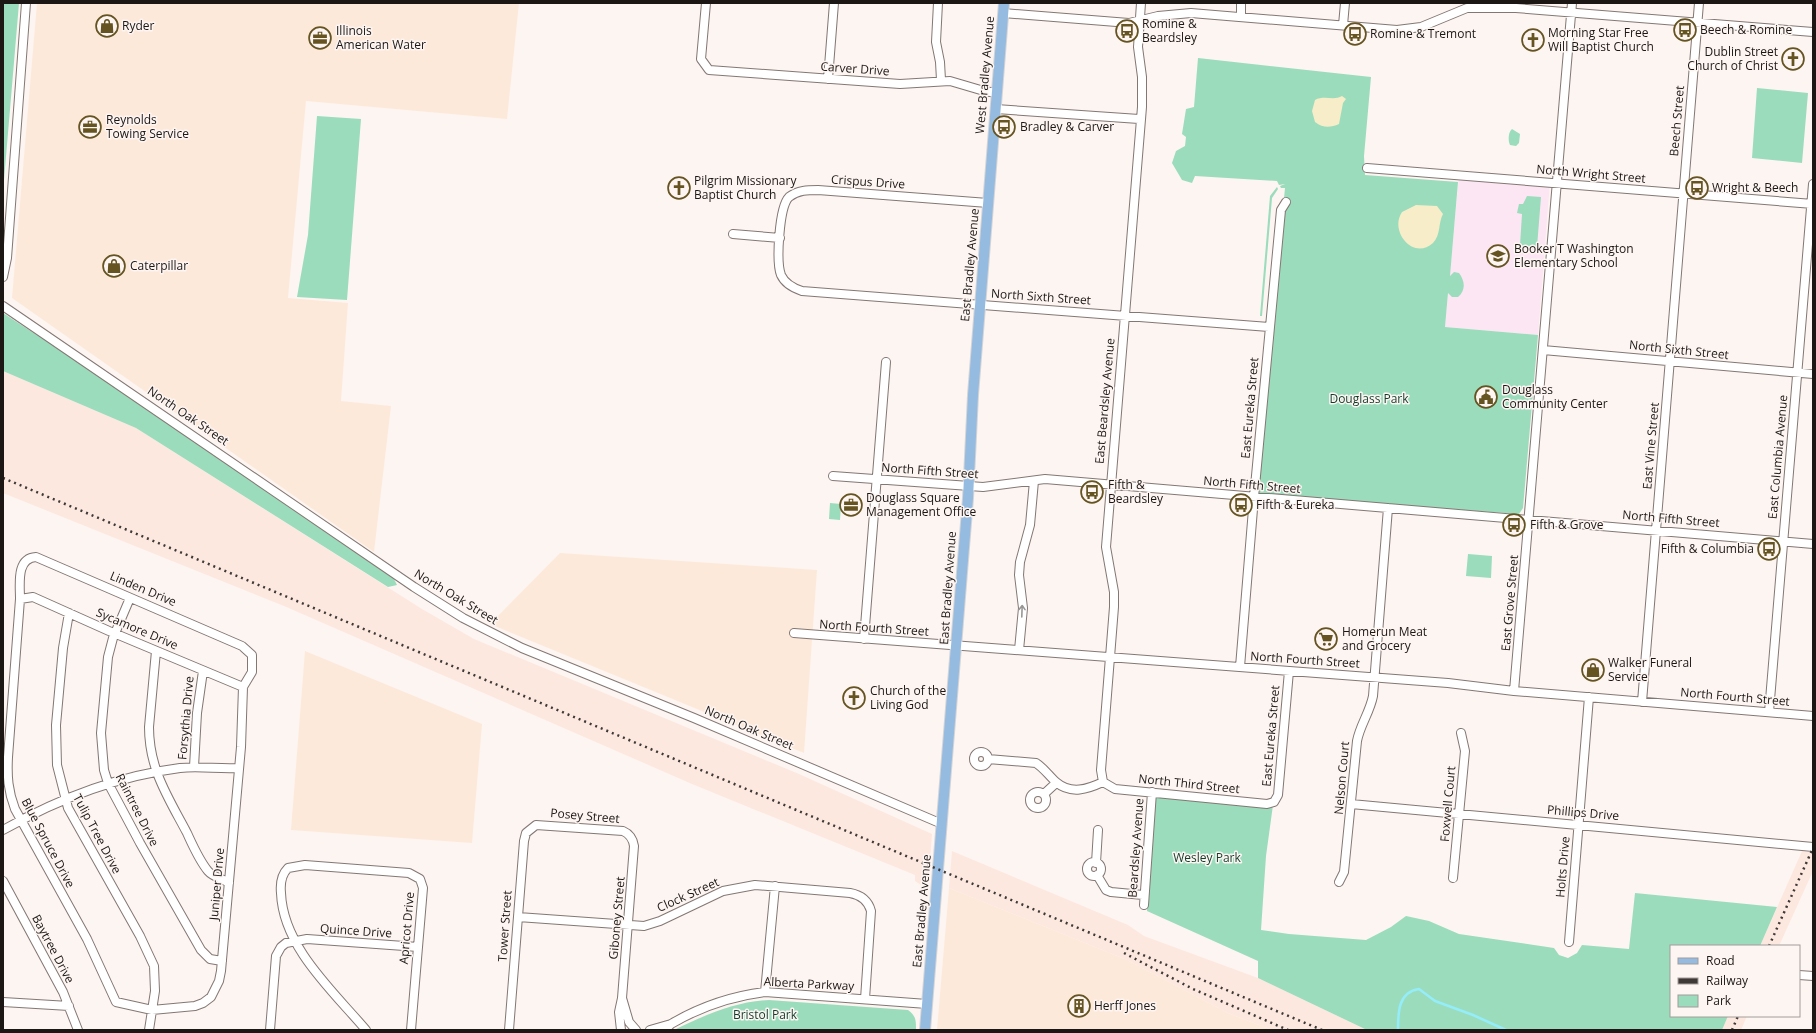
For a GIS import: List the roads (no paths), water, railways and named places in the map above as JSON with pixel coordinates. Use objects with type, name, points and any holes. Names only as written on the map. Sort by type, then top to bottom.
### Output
[{"type":"main road","name":"West Bradley Avenue","points":[[992,148],[1003,8]]},
{"type":"main road","name":"East Bradley Avenue","points":[[925,1030],[957,646],[992,148]]},
{"type":"street","points":[[3,277],[8,251],[26,3]]},
{"type":"street","name":"Carver Drive","points":[[706,3],[701,58],[709,70],[900,84],[941,80],[958,82],[976,89],[997,93]]},
{"type":"street","points":[[828,79],[834,3]]},
{"type":"street","points":[[938,3],[936,42],[940,62],[941,80]]},
{"type":"street","name":"East Beardsley Avenue","points":[[1103,782],[1101,770],[1114,592],[1106,547],[1142,92],[1138,47],[1141,3]]},
{"type":"street","points":[[1241,17],[1242,3]]},
{"type":"street","points":[[1343,25],[1344,3]]},
{"type":"street","name":"East Grove Street","points":[[1514,691],[1572,3]]},
{"type":"street","name":"Beech Street","points":[[1683,193],[1699,3]]},
{"type":"street","points":[[1003,8],[1129,23],[1158,16],[1191,13],[1397,30],[1411,29],[1436,22],[1462,6],[1571,12],[1813,32]]},
{"type":"street","points":[[996,109],[1139,119]]},
{"type":"street","name":"North Wright Street","points":[[1367,168],[1812,204]]},
{"type":"street","name":"East Columbia Avenue","points":[[1769,712],[1813,184]]},
{"type":"street","name":"Crispus Drive","points":[[780,238],[782,215],[787,200],[798,192],[805,190],[988,203]]},
{"type":"street","name":"East Vine Street","points":[[1642,702],[1683,193]]},
{"type":"street","name":"East Eureka Street","points":[[1240,667],[1269,327],[1281,210],[1286,202]]},
{"type":"street","points":[[733,234],[780,238]]},
{"type":"street","name":"North Sixth Street","points":[[780,238],[779,267],[781,276],[785,281],[802,291],[1269,327]]},
{"type":"street","name":"North Oak Street","points":[[3,306],[463,618],[522,648],[647,698],[942,824]]},
{"type":"street","name":"North Sixth Street","points":[[1542,350],[1813,374]]},
{"type":"street","points":[[864,639],[886,362]]},
{"type":"street","name":"North Fifth Street","points":[[833,476],[969,486],[1001,486],[1045,480],[1528,519],[1813,544]]},
{"type":"street","points":[[1019,650],[1023,608],[1019,575],[1020,562],[1030,525],[1034,482]]},
{"type":"street","name":"Nelson Court","points":[[1339,882],[1344,872],[1357,741],[1362,725],[1372,704],[1388,508]]},
{"type":"street","name":"Linden Drive","points":[[20,599],[22,566],[30,558],[36,557],[248,649],[252,655],[253,666],[248,680],[243,687]]},
{"type":"street","name":"Sycamore Drive","points":[[20,599],[33,597],[116,634],[243,687]]},
{"type":"street","name":"Raintree Drive","points":[[130,598],[111,643],[108,657],[102,733],[102,756],[108,783],[201,950],[210,959],[222,961]]},
{"type":"street","name":"Blue Spruce Drive","points":[[20,599],[7,777],[11,798],[100,964],[114,999],[120,1004],[152,1010]]},
{"type":"street","name":"Tulip Tree Drive","points":[[68,613],[63,648],[55,745],[57,765],[64,800],[150,957],[155,976],[152,1010]]},
{"type":"street","name":"North Fourth Street","points":[[794,633],[1375,677],[1448,683],[1514,691],[1813,716]]},
{"type":"street","points":[[156,651],[149,727],[149,739],[156,772],[168,800],[202,862],[212,875],[229,883]]},
{"type":"street","name":"Forsythia Drive","points":[[194,767],[197,713],[203,671]]},
{"type":"street","name":"East Eureka Street","points":[[1274,802],[1278,795],[1281,776],[1289,671]]},
{"type":"street","name":"Juniper Drive","points":[[152,1010],[195,1006],[208,1001],[216,990],[219,981],[229,883],[243,687]]},
{"type":"street","name":"Holts Drive","points":[[1569,942],[1589,697]]},
{"type":"street","name":"Foxwell Court","points":[[1452,878],[1465,752],[1461,733]]},
{"type":"street","points":[[988,759],[1036,763],[1056,783],[1071,790],[1082,790],[1103,782]]},
{"type":"street","points":[[3,830],[78,793],[136,775],[194,767],[238,768]]},
{"type":"street","name":"North Third Street","points":[[1103,782],[1115,789],[1223,801],[1267,804],[1274,802]]},
{"type":"street","points":[[1044,794],[1056,783]]},
{"type":"street","name":"Beardsley Avenue","points":[[1144,905],[1143,895],[1152,792]]},
{"type":"street","name":"Phillips Drive","points":[[1351,804],[1813,847]]},
{"type":"street","name":"Posey Street","points":[[531,827],[545,825],[623,831],[628,833],[633,840]]},
{"type":"street","name":"Tower Street","points":[[509,1030],[524,841],[526,833],[531,827]]},
{"type":"street","points":[[1098,830],[1096,863],[1090,864],[1087,870],[1090,875],[1096,875],[1106,890],[1111,892],[1143,895]]},
{"type":"street","name":"Giboney Street","points":[[621,1030],[619,1012],[622,998],[628,926],[634,846],[633,840]]},
{"type":"street","name":"Apricot Drive","points":[[294,941],[282,907],[282,877],[288,868],[305,865],[409,873],[420,879],[423,888],[411,1030]]},
{"type":"street","name":"Baytree Drive","points":[[3,881],[69,1006],[78,1030]]},
{"type":"street","name":"Clock Street","points":[[518,917],[638,927],[652,924],[723,891],[755,885],[850,893],[858,895],[866,900],[871,911],[865,999]]},
{"type":"street","points":[[765,992],[775,886]]},
{"type":"street","name":"Quince Drive","points":[[294,941],[307,939],[418,948]]},
{"type":"street","points":[[270,1030],[276,956],[281,947],[294,941],[310,964],[366,1030]]},
{"type":"street","points":[[1800,975],[1813,976]]},
{"type":"street","name":"Alberta Parkway","points":[[650,1030],[671,1024],[705,1007],[751,994],[765,992],[927,1004]]},
{"type":"street","name":"Giboney Street","points":[[622,998],[630,1022],[636,1030]]},
{"type":"street","points":[[3,1002],[69,1006]]},
{"type":"street","points":[[149,1030],[152,1010]]},
{"type":"street","name":"Alberta Parkway","points":[[665,1030],[671,1024]]},
{"type":"waterway","points":[[1398,1030],[1399,1010],[1403,999],[1407,994],[1419,989],[1435,1001],[1473,1015],[1506,1030]]},
{"type":"railway","points":[[3,478],[1322,1030]]},
{"type":"railway","points":[[1769,945],[1813,848]]},
{"type":"railway","points":[[1124,953],[1193,989],[1288,1030]]},
{"type":"railway","points":[[1732,1030],[1738,1017]]},
{"type":"place","name":"Ryder","points":[[107,26]]},
{"type":"place","name":"Beech & Romine","points":[[1685,30]]},
{"type":"place","name":"Romine & Beardsley","points":[[1127,31]]},
{"type":"place","name":"Romine & Tremont","points":[[1355,34]]},
{"type":"place","name":"Illinois American Water","points":[[320,38]]},
{"type":"place","name":"Morning Star Free Will Baptist Church","points":[[1533,40]]},
{"type":"place","name":"Dublin Street Church of Christ","points":[[1793,59]]},
{"type":"place","name":"Reynolds Towing Service","points":[[90,127]]},
{"type":"place","name":"Bradley & Carver","points":[[1004,127]]},
{"type":"place","name":"Pilgrim Missionary Baptist Church","points":[[679,188]]},
{"type":"place","name":"Wright & Beech","points":[[1697,188]]},
{"type":"place","name":"Booker T Washington Elementary School","points":[[1498,256]]},
{"type":"place","name":"Caterpillar","points":[[114,266]]},
{"type":"place","name":"Douglass Community Center","points":[[1486,397]]},
{"type":"place","name":"Fifth & Beardsley","points":[[1092,492]]},
{"type":"place","name":"Douglass Square Management Office","points":[[851,505]]},
{"type":"place","name":"Fifth & Eureka","points":[[1241,505]]},
{"type":"place","name":"Fifth & Grove","points":[[1514,525]]},
{"type":"place","name":"Fifth & Columbia","points":[[1769,549]]},
{"type":"place","name":"Homerun Meat and Grocery","points":[[1326,639]]},
{"type":"place","name":"Walker Funeral Service","points":[[1593,670]]},
{"type":"place","name":"Church of the Living God","points":[[854,698]]},
{"type":"place","name":"Herff Jones","points":[[1079,1006]]},
{"type":"park label","name":"Douglass Park","points":[[1369,399]]},
{"type":"park label","name":"Wesley Park","points":[[1207,858]]},
{"type":"park label","name":"Bristol Park","points":[[765,1015]]}]
